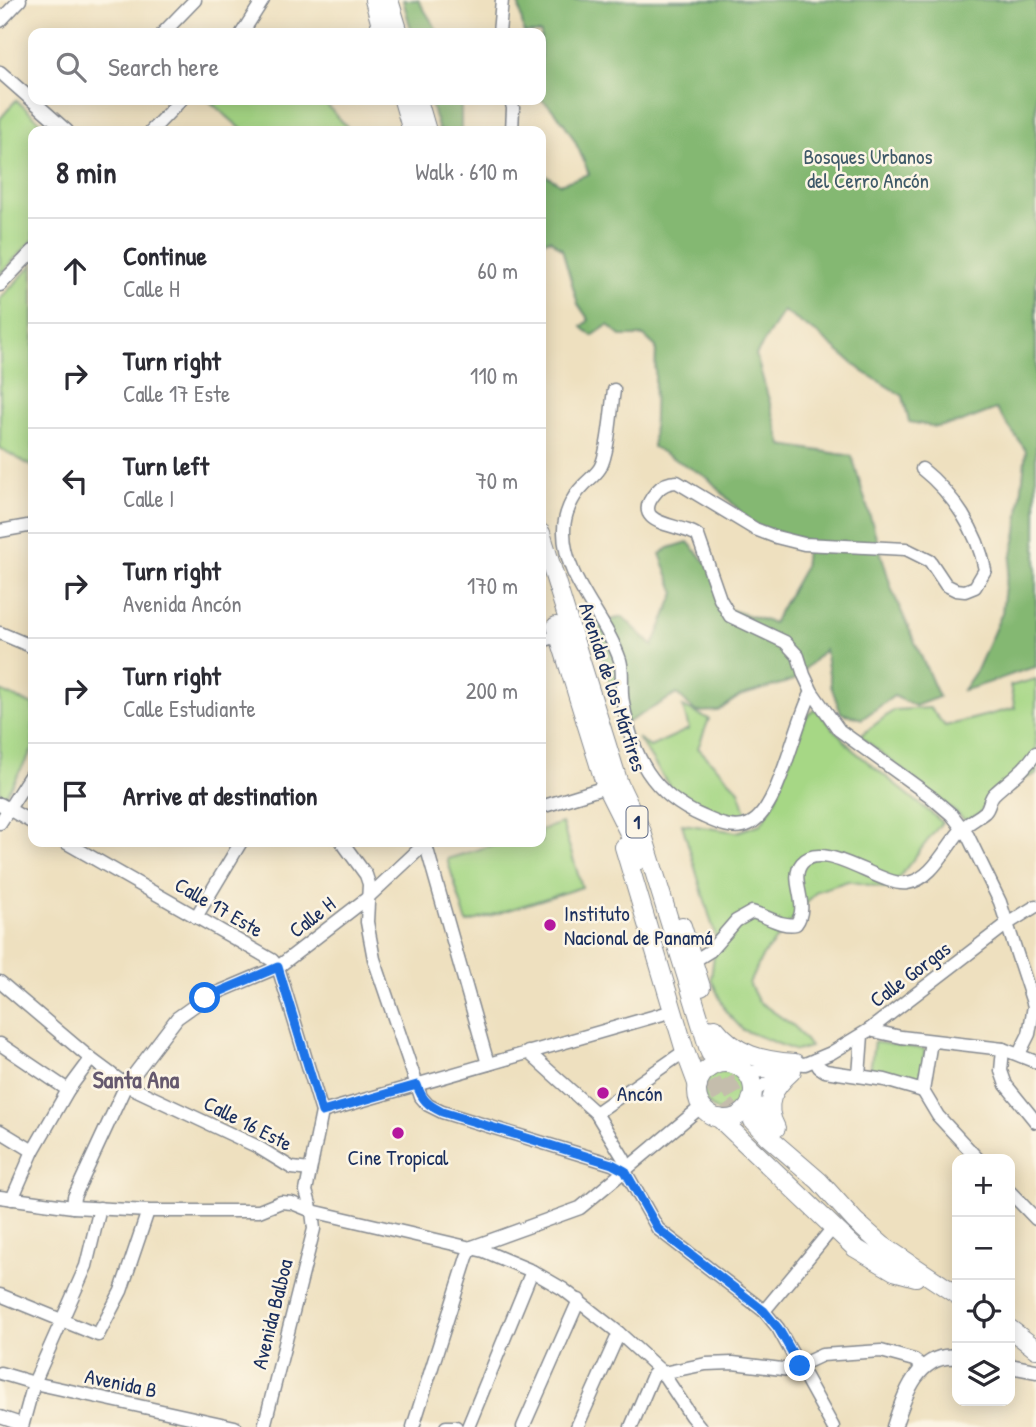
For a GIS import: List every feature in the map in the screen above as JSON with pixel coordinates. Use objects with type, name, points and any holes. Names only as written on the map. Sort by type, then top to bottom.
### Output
[{"type":"highway","points":[[374,0],[382,28]]},
{"type":"highway","points":[[389,0],[397,28]]},
{"type":"highway","points":[[404,105],[410,126]]},
{"type":"highway","points":[[419,105],[426,126]]},
{"type":"highway","name":"Avenida de los Mártires","points":[[546,549],[619,784],[642,832],[698,1054]]},
{"type":"highway","name":"Avenida de los Mártires","points":[[546,590],[606,787],[628,831],[642,868],[698,1054]]},
{"type":"highway","points":[[606,744],[648,825],[726,1063]]},
{"type":"highway","points":[[606,787],[673,1012],[698,1054],[698,1093],[702,1106],[719,1118],[761,1160],[801,1194],[832,1229],[855,1248],[904,1275],[916,1273]]},
{"type":"highway","points":[[712,1025],[730,1044],[752,1057],[801,1065]]},
{"type":"highway","points":[[698,1086],[705,1072],[711,1067],[726,1063],[746,1072],[750,1077],[752,1095],[780,1134],[829,1179],[916,1273]]},
{"type":"highway","points":[[780,1134],[769,1110],[770,1100],[775,1088],[801,1065]]},
{"type":"highway","points":[[719,1118],[742,1113],[752,1095]]},
{"type":"highway","points":[[749,1124],[762,1147],[809,1188],[849,1233],[876,1253],[952,1293]]},
{"type":"highway","points":[[1015,1333],[1036,1349]]},
{"type":"main road","points":[[894,1427],[910,1388],[923,1367],[944,1355],[952,1356]]},
{"type":"main road","points":[[1015,1367],[1036,1371]]},
{"type":"street","points":[[0,20],[20,0]]},
{"type":"street","points":[[168,28],[195,0]]},
{"type":"street","points":[[245,28],[263,0]]},
{"type":"street","points":[[499,28],[502,0]]},
{"type":"street","points":[[0,72],[28,97]]},
{"type":"street","points":[[37,105],[60,126]]},
{"type":"street","points":[[157,126],[176,105]]},
{"type":"street","points":[[512,105],[512,126]]},
{"type":"street","points":[[0,285],[28,256]]},
{"type":"street","points":[[614,390],[601,466],[570,503],[564,529],[571,570],[620,661],[622,701],[634,748],[650,778],[671,799],[689,811],[734,827],[750,824],[762,813],[770,800],[806,702],[813,692]]},
{"type":"street","points":[[922,468],[940,483],[974,535],[985,570],[975,587],[965,591],[946,585],[930,561],[906,549],[804,544],[755,529],[677,482],[661,486],[649,503],[653,519],[661,524],[694,532],[698,536],[720,599],[730,616],[785,642],[799,656],[804,675],[813,692],[839,730],[930,796],[963,828],[987,872],[1034,1006],[1029,1034],[1019,1054]]},
{"type":"street","points":[[0,531],[28,526]]},
{"type":"street","points":[[0,634],[28,646]]},
{"type":"street","points":[[546,640],[559,636]]},
{"type":"street","points":[[694,961],[710,951],[736,921],[752,912],[786,926],[796,924],[802,916],[803,907],[798,871],[803,861],[814,856],[831,857],[896,884],[915,882],[937,863],[963,828],[985,812],[991,796],[1023,771],[1036,753]]},
{"type":"street","points":[[0,823],[5,807],[28,777]]},
{"type":"street","points":[[546,805],[606,787]]},
{"type":"street","points":[[5,807],[28,820]]},
{"type":"street","name":"Calle 17 Este","points":[[74,847],[272,960],[278,967]]},
{"type":"street","points":[[196,917],[238,847]]},
{"type":"street","points":[[346,847],[366,874],[369,884],[366,898],[367,922],[374,959],[421,1097],[428,1105],[442,1112],[612,1164],[625,1171]]},
{"type":"street","name":"Calle H","points":[[73,1207],[74,1197],[126,1085],[177,1018],[205,998],[278,967],[366,898],[421,847]]},
{"type":"street","points":[[427,847],[488,1064]]},
{"type":"street","name":"Calle Gorgas","points":[[752,1095],[801,1065],[865,1033],[1007,924],[1036,906]]},
{"type":"street","points":[[278,967],[322,1112],[310,1170]]},
{"type":"street","name":"Calle 16 Este","points":[[0,982],[126,1085],[256,1146],[292,1168],[310,1170],[306,1191],[312,1211]]},
{"type":"street","points":[[322,1112],[673,1012]]},
{"type":"street","points":[[859,1076],[865,1033],[1003,1049],[1036,1062]]},
{"type":"street","points":[[931,1041],[923,1091],[938,1116],[973,1154]]},
{"type":"street","points":[[0,1044],[68,1090]]},
{"type":"street","points":[[1003,1049],[1001,1071],[1006,1085],[1036,1122]]},
{"type":"street","points":[[528,1052],[596,1113],[624,1159],[625,1171],[658,1229],[764,1311],[778,1328],[833,1427]]},
{"type":"street","points":[[596,1113],[698,1054]]},
{"type":"street","points":[[91,1059],[68,1090],[6,1198],[73,1207],[148,1211],[259,1211],[281,1202],[292,1203],[312,1211],[472,1247],[531,1271],[579,1300],[619,1333],[657,1373],[688,1422],[700,1427]]},
{"type":"street","points":[[801,1065],[885,1080],[923,1091]]},
{"type":"street","name":"Calle Gorgas","points":[[746,1072],[801,1065]]},
{"type":"street","points":[[413,1427],[472,1247],[580,1208],[702,1106]]},
{"type":"street","points":[[0,1131],[33,1151]]},
{"type":"street","points":[[1015,1197],[1036,1219]]},
{"type":"street","points":[[0,1417],[21,1425],[34,1383],[86,1266],[100,1208]]},
{"type":"street","points":[[0,1294],[97,1335],[121,1292],[148,1211]]},
{"type":"street","name":"Avenida Balboa","points":[[264,1427],[314,1229],[312,1211]]},
{"type":"street","points":[[764,1311],[832,1229]]},
{"type":"street","points":[[468,1427],[531,1271]]},
{"type":"street","points":[[523,1427],[579,1300]]},
{"type":"street","points":[[577,1427],[619,1333]]},
{"type":"street","points":[[657,1373],[706,1364],[733,1363],[781,1371],[800,1366],[822,1355],[881,1350],[914,1360],[923,1367]]},
{"type":"street","name":"Avenida B","points":[[0,1373],[34,1383],[235,1427]]},
{"type":"street","points":[[631,1427],[657,1373]]},
{"type":"street","points":[[446,1427],[456,1427]]},
{"type":"green space","points":[[403,0],[418,0],[436,28],[411,28]]},
{"type":"green space","name":"Bosques Urbanos del Cerro Ancón","points":[[518,0],[1036,0],[1036,667],[963,690],[978,668],[1002,613],[1017,532],[1026,451],[1022,445],[996,409],[962,422],[936,427],[909,422],[903,396],[862,371],[819,335],[783,311],[756,355],[782,445],[852,456],[892,590],[939,697],[915,706],[894,696],[862,719],[841,713],[831,686],[825,649],[794,680],[740,696],[718,711],[696,712],[677,694],[623,725],[591,624],[623,617],[653,646],[675,593],[660,554],[688,542],[709,566],[725,608],[773,623],[804,568],[807,541],[754,526],[708,478],[653,447],[656,347],[644,336],[621,336],[608,325],[592,336],[582,327],[589,320],[578,304],[562,249],[550,239],[546,240],[546,175],[560,184],[589,174],[570,133],[546,103],[546,28],[523,28]]},
{"type":"green space","points":[[16,100],[45,126],[28,126],[28,245],[0,274],[0,119]]},
{"type":"green space","points":[[214,105],[327,105],[346,126],[238,126]]},
{"type":"green space","points":[[431,105],[461,105],[461,126],[438,126]]},
{"type":"green space","points":[[28,269],[28,464],[0,448],[0,299]]},
{"type":"green space","points":[[1036,679],[1036,774],[995,790],[980,814],[966,821],[860,736],[894,710],[930,708],[945,726],[1015,708],[1010,686]]},
{"type":"green space","points":[[0,691],[28,703],[28,757],[5,796],[0,793]]},
{"type":"green space","points":[[683,707],[709,719],[698,748],[739,790],[747,815],[733,819],[671,789],[638,738],[650,747],[689,729]]},
{"type":"green space","points":[[816,709],[853,750],[942,822],[890,889],[848,881],[817,891],[763,955],[749,983],[758,1001],[795,1027],[810,1047],[796,1051],[743,1030],[726,1012],[711,979],[716,938],[682,824],[737,832],[761,824],[774,802],[806,716]]},
{"type":"green space","points":[[562,823],[582,887],[467,923],[447,859],[487,847],[546,847],[546,828]]},
{"type":"green space","points":[[874,1042],[925,1049],[922,1085],[870,1071]]},
{"type":"green space","points":[[725,1070],[740,1076],[746,1091],[740,1106],[725,1112],[710,1106],[704,1091],[710,1076]]},
{"type":"tunnel","points":[[712,1056],[738,1102],[751,1118]]},
{"type":"tunnel","points":[[699,1058],[721,1098],[744,1128]]},
{"type":"place","name":"Instituto Nacional de Panamá","points":[[550,925]]},
{"type":"place","name":"Ancón","points":[[603,1093]]},
{"type":"place","name":"Cine Tropical","points":[[398,1133]]},
{"type":"district","name":"Santa Ana","points":[[136,1079]]},
{"type":"route","points":[[205,998],[278,967],[322,1112],[417,1085],[421,1097],[428,1105],[442,1112],[612,1164],[625,1171],[658,1229],[764,1311],[778,1328],[800,1366]]}]
